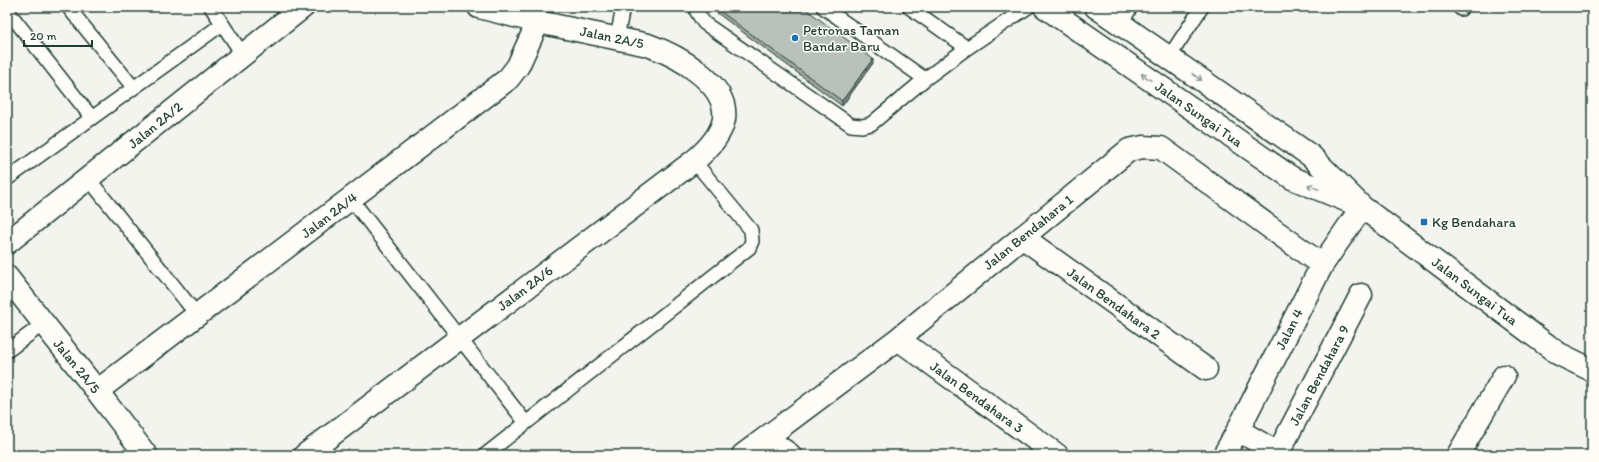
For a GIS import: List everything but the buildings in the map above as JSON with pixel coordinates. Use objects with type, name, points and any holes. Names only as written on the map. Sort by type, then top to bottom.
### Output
[{"type":"street","name":"Jalan 2A/2","points":[[7,243],[303,7]]},
{"type":"street","name":"Jalan 2A/5","points":[[479,7],[538,22],[648,45],[665,51],[683,60],[698,72],[719,95],[723,106]]},
{"type":"street","name":"Jalan Sungai Tua","points":[[1045,7],[1292,178],[1362,207]]},
{"type":"street","name":"Jalan Sungai Tua","points":[[1096,7],[1126,15],[1169,57],[1311,156],[1362,207],[1558,354],[1592,370]]},
{"type":"street","name":"Jalan 2A/4","points":[[97,391],[508,79],[518,66],[538,22]]},
{"type":"street","name":"Jalan 2A/6","points":[[305,455],[705,152],[720,130],[724,119],[723,106]]},
{"type":"street","name":"Jalan Bendahara 1","points":[[743,455],[898,338],[1129,150],[1143,147],[1161,148],[1322,265]]},
{"type":"street","name":"Jalan 4","points":[[1224,455],[1322,265],[1362,207]]},
{"type":"street","name":"Jalan Bendahara 2","points":[[1022,237],[1206,369]]},
{"type":"street","name":"Jalan 2A/5","points":[[7,277],[146,455]]},
{"type":"street","name":"Jalan Bendahara 9","points":[[1279,454],[1362,295]]},
{"type":"street","name":"Jalan Bendahara 3","points":[[898,338],[1057,455]]},
{"type":"street","points":[[1458,455],[1504,376]]},
{"type":"street","points":[[1238,430],[1279,454]]},
{"type":"street","points":[[766,438],[790,455]]},
{"type":"lane","points":[[68,7],[133,87]]},
{"type":"lane","points":[[211,7],[243,55]]},
{"type":"lane","points":[[617,38],[623,7]]},
{"type":"lane","points":[[699,7],[697,12],[704,23],[851,125],[862,126],[871,124],[925,79],[967,48],[1028,7]]},
{"type":"lane","points":[[824,7],[925,79]]},
{"type":"lane","points":[[909,7],[967,48]]},
{"type":"lane","points":[[1169,57],[1202,7]]},
{"type":"lane","points":[[7,10],[92,118]]},
{"type":"lane","points":[[7,179],[221,24]]},
{"type":"lane","points":[[485,455],[749,248],[752,241],[751,230],[694,161]]},
{"type":"lane","points":[[88,178],[197,315]]},
{"type":"lane","points":[[350,198],[526,423]]},
{"type":"lane","points":[[7,352],[43,324]]},
{"type":"place","name":"Petronas Taman Bandar Baru","points":[[795,38]]},
{"type":"place","name":"Kg Bendahara","points":[[1424,222]]}]
